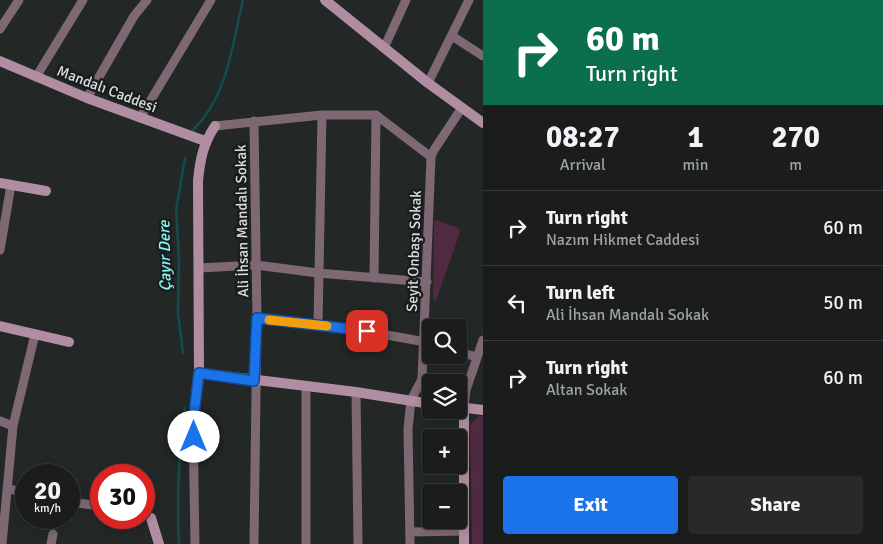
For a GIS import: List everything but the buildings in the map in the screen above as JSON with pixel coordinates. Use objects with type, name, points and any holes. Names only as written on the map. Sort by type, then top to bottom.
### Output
[{"type":"street","points":[[0,29],[19,0]]},
{"type":"street","points":[[36,77],[83,0]]},
{"type":"street","points":[[87,98],[134,16],[147,0]]},
{"type":"street","points":[[140,118],[211,0]]},
{"type":"street","points":[[325,0],[461,109],[483,123]]},
{"type":"street","points":[[384,48],[406,0]]},
{"type":"street","points":[[428,83],[470,0]]},
{"type":"street","points":[[452,36],[483,56]]},
{"type":"street","name":"Mandalı Caddesi","points":[[0,61],[87,98],[205,141]]},
{"type":"street","name":"Seyit Onbaşı Sokak","points":[[428,319],[431,157],[461,109]]},
{"type":"street","points":[[195,544],[193,422],[199,373],[198,182],[205,141],[215,126],[322,115],[376,116],[431,157]]},
{"type":"street","points":[[318,325],[322,115]]},
{"type":"street","points":[[374,278],[376,116]]},
{"type":"street","name":"Ali İhsan Mandalı Sokak","points":[[254,121],[257,318],[254,381],[254,544]]},
{"type":"street","points":[[0,183],[46,191]]},
{"type":"street","points":[[0,250],[3,216],[11,185]]},
{"type":"street","points":[[199,268],[256,265],[318,273],[427,282]]},
{"type":"street","points":[[257,318],[318,325],[422,341]]},
{"type":"street","points":[[0,326],[69,342]]},
{"type":"street","points":[[2,544],[13,426],[35,334]]},
{"type":"street","points":[[467,387],[483,340]]},
{"type":"street","points":[[467,354],[477,357]]},
{"type":"street","name":"Seyit Onbaşı Sokak","points":[[411,400],[422,379],[424,364]]},
{"type":"street","points":[[199,373],[356,392],[422,402]]},
{"type":"street","points":[[306,386],[306,544]]},
{"type":"street","points":[[356,392],[358,544]]},
{"type":"street","points":[[410,544],[408,429],[411,400]]},
{"type":"street","points":[[467,408],[483,410]]},
{"type":"street","points":[[461,419],[464,544]]},
{"type":"street","points":[[0,421],[13,426]]},
{"type":"street","points":[[7,488],[15,491]]},
{"type":"street","points":[[153,529],[159,544]]},
{"type":"street","points":[[410,532],[464,531]]},
{"type":"shaded area","points":[[437,220],[458,228],[460,232],[436,301],[433,300],[434,222]]},
{"type":"shaded area","points":[[479,416],[483,416],[483,544],[472,544],[470,425]]},
{"type":"waterway","name":"Çayır Dere","points":[[193,130],[214,102],[221,86],[232,52],[243,0]]},
{"type":"waterway","name":"Çayır Dere","points":[[183,353],[178,313],[179,258],[176,210],[185,158]]},
{"type":"waterway","name":"Çayır Dere","points":[[179,544],[179,476],[185,408]]},
{"type":"slow traffic","points":[[269,320],[327,326]]},
{"type":"route","points":[[194,437],[193,422],[199,373],[254,381],[257,318],[367,331]]}]
